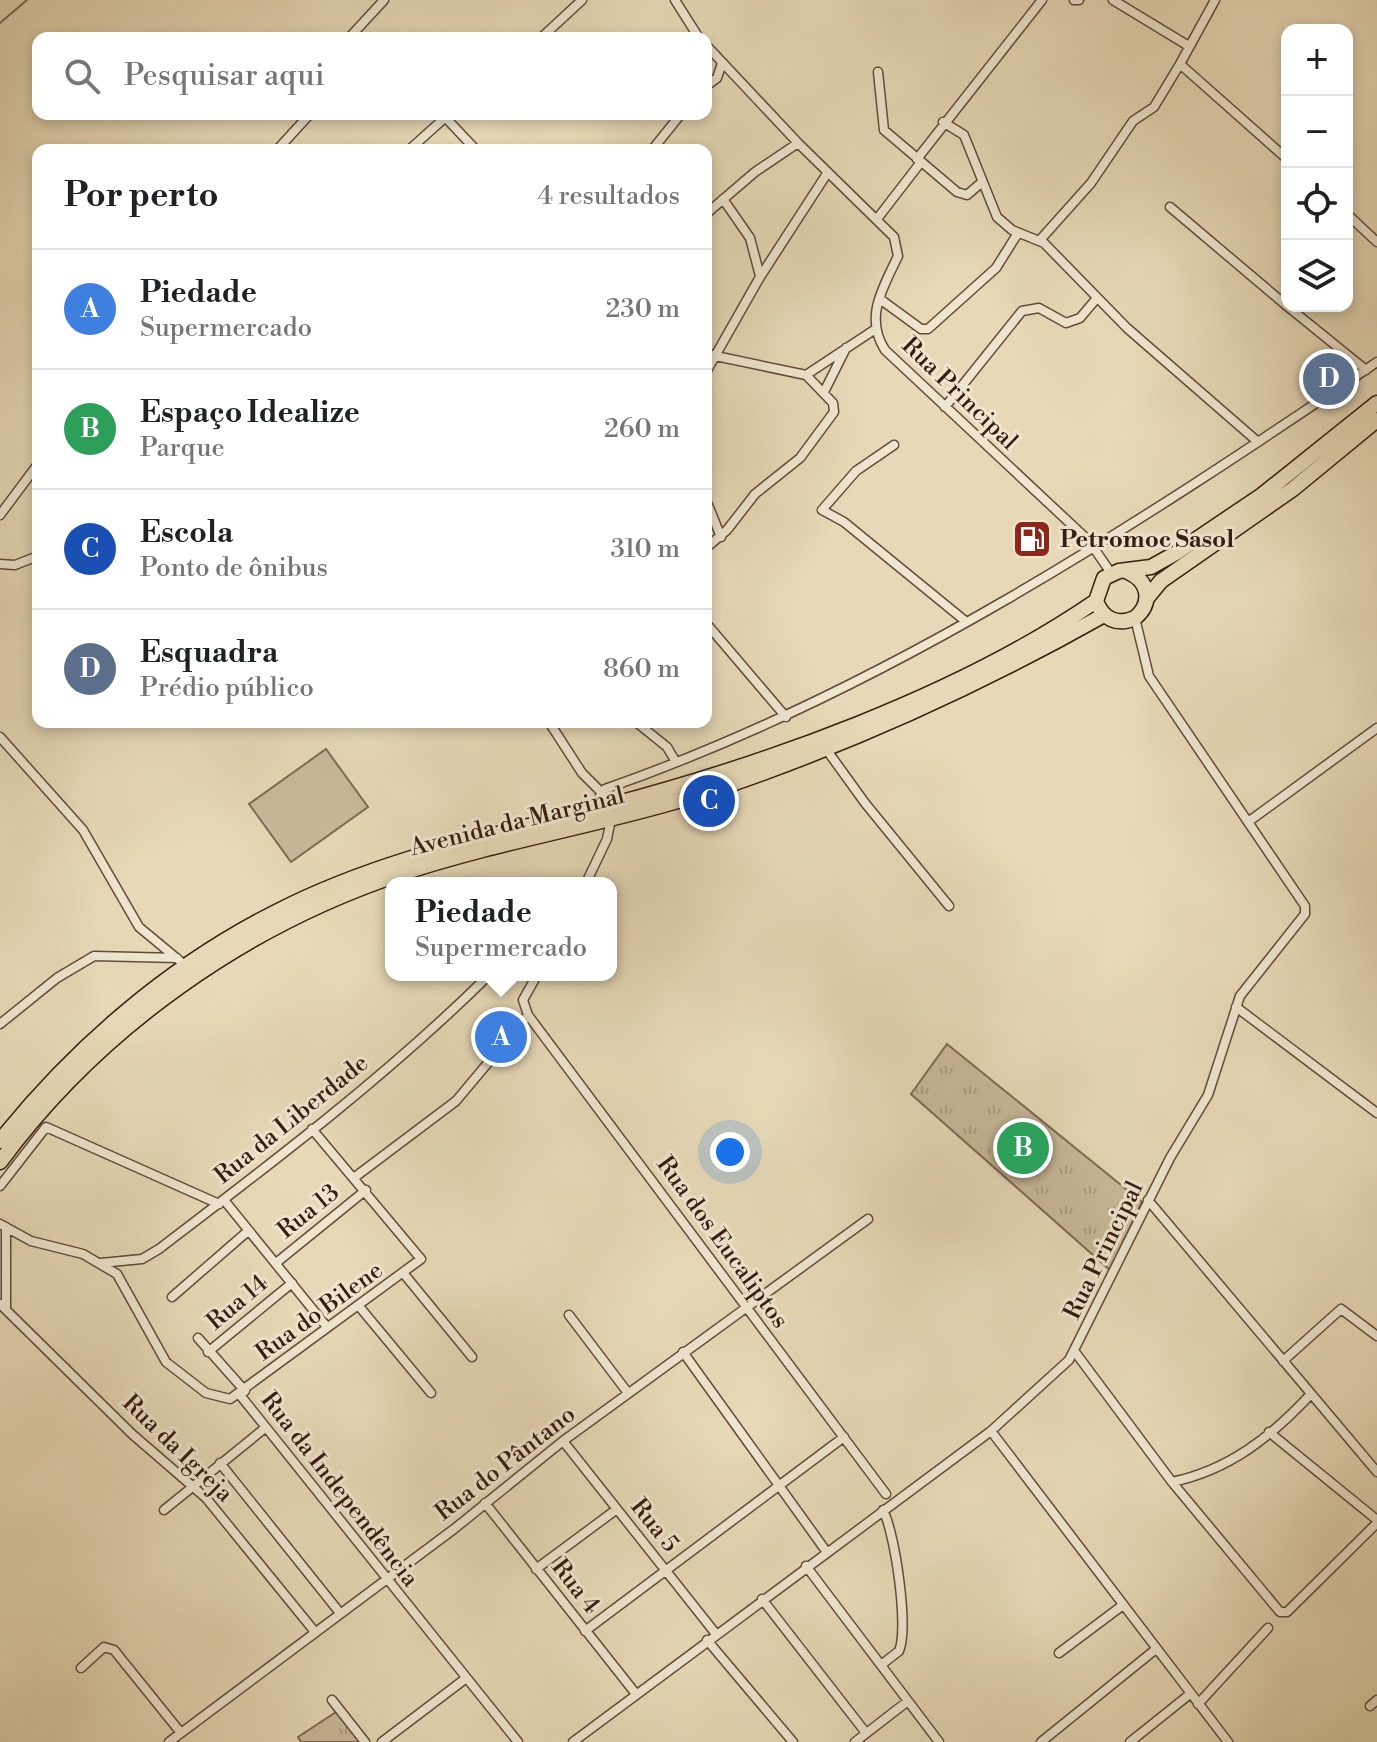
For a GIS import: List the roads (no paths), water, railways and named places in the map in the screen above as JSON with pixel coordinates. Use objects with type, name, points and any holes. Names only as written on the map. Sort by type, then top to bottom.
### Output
[{"type":"main road","points":[[1377,403],[1224,522],[1151,567],[1111,573],[1099,585],[1096,601],[1104,615],[1122,622],[1135,618],[1161,581],[1293,489],[1377,420]]},
{"type":"main road","points":[[1128,572],[1142,582],[1147,598]]},
{"type":"main road","name":"Avenida da Marginal","points":[[0,1141],[39,1094],[109,1025],[182,962],[275,912],[412,856],[700,780],[845,728],[1033,640],[1096,601]]},
{"type":"main road","name":"Avenida da Marginal","points":[[395,877],[505,845],[605,806],[705,792],[826,749],[973,685],[1104,615]]},
{"type":"main road","name":"Avenida da Marginal","points":[[0,1162],[61,1087],[130,1026],[231,953],[317,906],[385,880]]},
{"type":"street","points":[[355,32],[384,0]]},
{"type":"street","points":[[547,32],[582,0]]},
{"type":"street","points":[[675,0],[695,32]]},
{"type":"street","points":[[877,219],[943,122],[1042,0]]},
{"type":"street","points":[[1113,0],[1187,45]]},
{"type":"street","points":[[1040,240],[1091,183],[1133,121],[1154,107],[1215,0]]},
{"type":"street","name":"Rua Principal","points":[[712,52],[798,143],[894,237],[899,250],[880,299],[874,330],[885,350],[1093,545],[1111,573]]},
{"type":"street","points":[[712,82],[717,78],[722,63]]},
{"type":"street","points":[[1180,64],[1281,154]]},
{"type":"street","points":[[878,72],[882,126],[919,161],[963,195],[970,194],[981,183]]},
{"type":"street","points":[[282,144],[304,120]]},
{"type":"street","points":[[416,144],[443,120]]},
{"type":"street","points":[[450,120],[471,144]]},
{"type":"street","points":[[657,144],[676,120]]},
{"type":"street","points":[[943,122],[964,135],[997,217],[1018,233],[1040,240],[1127,328],[1258,442]]},
{"type":"street","points":[[712,209],[798,143]]},
{"type":"street","points":[[712,364],[760,277],[828,172]]},
{"type":"street","points":[[723,199],[750,238],[760,277]]},
{"type":"street","points":[[1170,207],[1281,301]]},
{"type":"street","points":[[1353,220],[1377,242]]},
{"type":"street","points":[[880,299],[921,329],[928,329],[996,268],[1018,233]]},
{"type":"street","points":[[945,407],[1022,311],[1039,308],[1066,323],[1080,318],[1097,298]]},
{"type":"street","points":[[1294,312],[1366,370]]},
{"type":"street","points":[[806,375],[874,330]]},
{"type":"street","points":[[824,392],[847,347]]},
{"type":"street","points":[[712,356],[806,375],[824,392],[834,408],[800,458],[755,494],[721,537],[712,544]]},
{"type":"street","points":[[605,806],[676,762],[786,717],[902,657],[1093,545],[1258,442],[1377,362]]},
{"type":"street","points":[[894,445],[856,471],[822,510],[844,522],[964,620]]},
{"type":"street","points":[[0,515],[32,472]]},
{"type":"street","points":[[712,515],[721,537]]},
{"type":"street","points":[[0,564],[15,565],[32,558]]},
{"type":"street","name":"Rua Principal","points":[[573,1742],[991,1431],[1021,1407],[1075,1352],[1148,1200],[1208,1095],[1245,987],[1306,910],[1149,676],[1135,618]]},
{"type":"street","points":[[712,630],[786,717]]},
{"type":"street","points":[[553,728],[605,806],[607,839],[589,877]]},
{"type":"street","points":[[644,728],[659,739],[676,762]]},
{"type":"street","points":[[1248,822],[1377,728]]},
{"type":"street","points":[[0,737],[83,830],[139,927],[182,962]]},
{"type":"street","points":[[826,749],[865,803],[949,906]]},
{"type":"street","points":[[0,1024],[57,978],[94,956],[182,962]]},
{"type":"street","name":"Rua da Liberdade","points":[[101,1263],[149,1256],[316,1132],[440,1024],[483,981]]},
{"type":"street","points":[[355,1177],[456,1101],[528,1015],[523,1000],[534,981]]},
{"type":"street","points":[[1236,1007],[1377,1113]]},
{"type":"street","name":"Rua dos Eucaliptos","points":[[528,1015],[886,1494]]},
{"type":"street","points":[[0,1186],[46,1127],[134,1163],[222,1202],[327,1327]]},
{"type":"street","points":[[316,1132],[366,1190]]},
{"type":"street","name":"Rua do Bilene","points":[[242,1393],[421,1259],[366,1190]]},
{"type":"street","name":"Rua 13","points":[[276,1263],[366,1190]]},
{"type":"street","points":[[1148,1200],[1377,1472]]},
{"type":"street","name":"Rua do Pântano","points":[[169,1742],[563,1441],[868,1219]]},
{"type":"street","points":[[3,1225],[3,1306]]},
{"type":"street","name":"Rua da Independência","points":[[3,1225],[31,1241],[83,1254],[101,1263],[126,1284],[160,1352],[178,1374],[217,1398],[242,1393],[265,1428],[385,1580],[518,1742]]},
{"type":"street","points":[[172,1297],[248,1231]]},
{"type":"street","points":[[404,1274],[472,1357]]},
{"type":"street","name":"Rua 14","points":[[208,1352],[292,1283]]},
{"type":"street","points":[[358,1305],[431,1393]]},
{"type":"street","name":"Rua da Igreja","points":[[3,1306],[149,1450],[194,1485],[315,1632]]},
{"type":"street","points":[[1283,1361],[1341,1309],[1376,1333]]},
{"type":"street","points":[[569,1315],[628,1393]]},
{"type":"street","points":[[198,1338],[242,1393]]},
{"type":"street","points":[[683,1352],[826,1551]]},
{"type":"street","points":[[1075,1352],[1172,1482],[1283,1612],[1315,1587],[1377,1522],[1269,1432]]},
{"type":"street","points":[[1172,1482],[1217,1471],[1269,1432],[1311,1394]]},
{"type":"street","points":[[164,1510],[265,1428]]},
{"type":"street","points":[[991,1431],[1225,1738],[1213,1742]]},
{"type":"street","points":[[585,1631],[844,1437]]},
{"type":"street","name":"Rua 5","points":[[563,1441],[716,1634]]},
{"type":"street","points":[[220,1463],[340,1613]]},
{"type":"street","points":[[881,1665],[899,1651],[903,1635],[892,1538],[885,1509],[886,1494],[901,1498]]},
{"type":"street","name":"Rua 4","points":[[485,1503],[636,1694]]},
{"type":"street","points":[[536,1569],[617,1509]]},
{"type":"street","points":[[806,1566],[939,1742]]},
{"type":"street","points":[[762,1599],[866,1733]]},
{"type":"street","points":[[1059,1653],[1123,1605]]},
{"type":"street","points":[[1198,1704],[1268,1628]]},
{"type":"street","points":[[707,1640],[793,1742]]},
{"type":"street","points":[[81,1668],[104,1647],[114,1650],[181,1733]]},
{"type":"street","points":[[1041,1742],[1156,1649]]},
{"type":"street","points":[[382,1742],[465,1679]]},
{"type":"street","points":[[1130,1742],[1190,1694]]},
{"type":"street","points":[[332,1700],[365,1742]]},
{"type":"street","points":[[855,1742],[908,1701]]},
{"type":"waterway","points":[[0,23],[27,0]]},
{"type":"place","name":"Esquadra","points":[[1329,379]]},
{"type":"place","name":"Petromoc Sasol","points":[[1032,539]]},
{"type":"place","name":"Escola","points":[[709,801]]},
{"type":"place","name":"Piedade","points":[[501,1037]]},
{"type":"place","name":"Espaço Idealize","points":[[1023,1148]]}]
